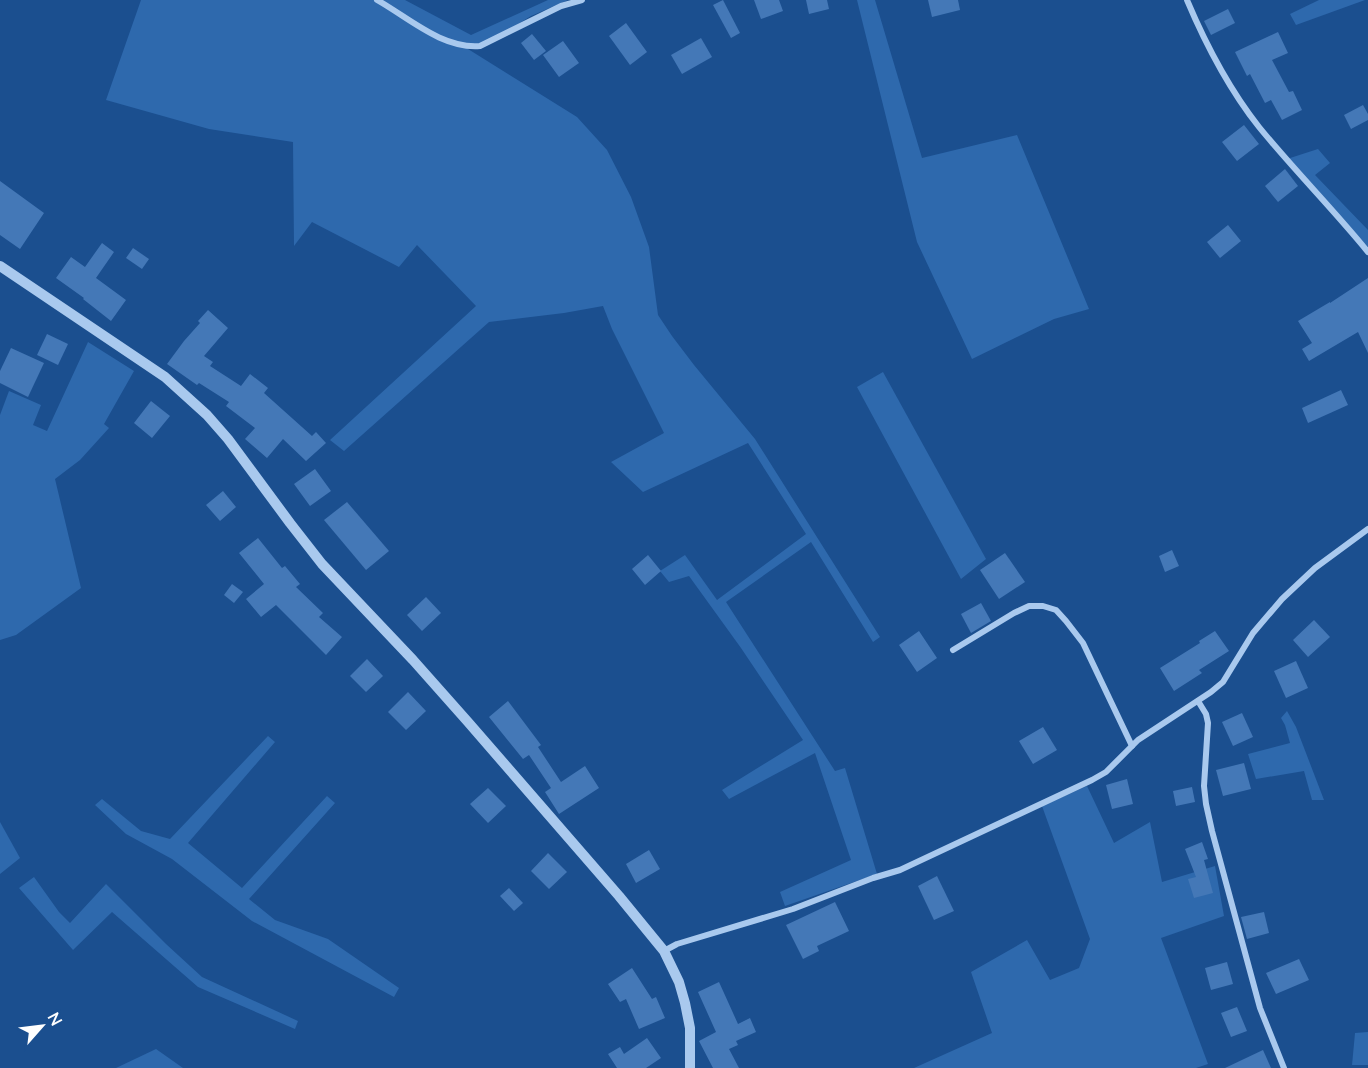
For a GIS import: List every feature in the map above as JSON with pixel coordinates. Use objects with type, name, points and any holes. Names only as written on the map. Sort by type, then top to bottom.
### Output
[{"type":"street","points":[[377,0],[431,33],[468,47],[480,46],[561,6],[582,0]]},
{"type":"street","points":[[1187,0],[1212,54],[1237,96],[1266,135],[1368,252]]},
{"type":"street","points":[[0,266],[152,367],[186,395],[228,439],[322,564],[468,722],[664,951],[686,1003],[690,1028],[690,1068]]},
{"type":"street","points":[[664,951],[677,944],[793,909],[900,870],[1092,780],[1106,771],[1153,729],[1198,701],[1223,682],[1253,633],[1282,599],[1315,568],[1368,528]]},
{"type":"street","points":[[954,650],[1029,606],[1042,606],[1056,610],[1083,643],[1132,746]]},
{"type":"street","points":[[1198,701],[1206,714],[1208,723],[1204,786],[1208,813],[1260,1008],[1284,1068]]},
{"type":"shaded area","points":[[141,0],[405,0],[471,35],[548,0],[568,0],[531,16],[492,40],[468,49],[577,117],[607,150],[631,197],[649,247],[658,315],[694,365],[755,439],[880,637],[873,642],[811,542],[726,602],[835,771],[845,768],[877,874],[785,906],[780,892],[851,860],[815,753],[729,799],[722,790],[803,740],[689,576],[669,582],[660,571],[685,555],[717,600],[806,534],[748,443],[643,492],[611,462],[664,433],[612,329],[603,306],[489,322],[344,451],[330,440],[476,306],[417,245],[399,267],[312,222],[294,246],[293,142],[209,129],[106,100]]},
{"type":"shaded area","points":[[857,0],[875,0],[922,158],[1017,135],[1089,309],[1054,319],[972,359],[917,242]]},
{"type":"shaded area","points":[[1319,0],[1365,0],[1296,25],[1290,14]]},
{"type":"shaded area","points":[[1318,149],[1330,163],[1315,175],[1368,230],[1368,247],[1287,159]]},
{"type":"shaded area","points":[[88,342],[134,371],[104,424],[109,428],[80,460],[55,479],[81,588],[16,635],[0,640],[0,415],[9,391],[41,405],[33,425],[47,431]]},
{"type":"shaded area","points":[[883,372],[986,559],[961,579],[857,387]]},
{"type":"shaded area","points":[[1287,711],[1296,727],[1324,800],[1312,800],[1304,771],[1256,779],[1248,754],[1290,743],[1281,718]]},
{"type":"shaded area","points":[[268,736],[275,742],[188,843],[242,888],[327,796],[335,803],[249,899],[275,920],[328,939],[399,988],[394,997],[252,921],[172,859],[126,834],[95,805],[102,799],[141,831],[170,839]]},
{"type":"shaded area","points":[[1087,786],[1114,843],[1150,822],[1162,882],[1215,866],[1224,916],[1161,938],[1208,1064],[1196,1068],[914,1068],[992,1033],[971,972],[1027,940],[1050,980],[1079,968],[1090,939],[1042,806]]},
{"type":"shaded area","points":[[0,822],[20,858],[0,874]]},
{"type":"shaded area","points":[[34,877],[59,912],[70,923],[106,884],[202,977],[298,1021],[295,1029],[198,987],[112,912],[73,950],[19,888]]},
{"type":"shaded area","points":[[1368,1032],[1368,1065],[1352,1065],[1355,1033]]},
{"type":"shaded area","points":[[156,1049],[183,1068],[116,1068]]},
{"type":"building","points":[[723,0],[740,33],[731,38],[713,5]]},
{"type":"building","points":[[754,0],[779,0],[783,11],[761,19]]},
{"type":"building","points":[[806,0],[827,0],[829,9],[809,14]]},
{"type":"building","points":[[928,0],[958,0],[960,10],[932,17]]},
{"type":"building","points":[[1228,9],[1235,23],[1211,35],[1204,21]]},
{"type":"building","points":[[626,23],[647,52],[630,65],[609,36]]},
{"type":"building","points":[[1278,32],[1288,53],[1272,60],[1289,92],[1293,91],[1302,110],[1282,120],[1271,100],[1265,103],[1250,74],[1247,76],[1235,52]]},
{"type":"building","points":[[532,34],[546,51],[534,60],[521,43]]},
{"type":"building","points":[[701,38],[712,57],[682,74],[671,55]]},
{"type":"building","points":[[563,41],[579,63],[559,77],[543,55]]},
{"type":"building","points":[[1363,105],[1368,114],[1368,120],[1351,129],[1344,115]]},
{"type":"building","points":[[1244,125],[1259,144],[1237,161],[1222,142]]},
{"type":"building","points":[[1285,169],[1298,186],[1278,202],[1265,186]]},
{"type":"building","points":[[0,181],[44,213],[20,249],[0,235]]},
{"type":"building","points":[[1228,225],[1241,241],[1220,258],[1207,242]]},
{"type":"building","points":[[102,243],[114,252],[96,278],[126,300],[111,321],[56,278],[71,257],[85,267]]},
{"type":"building","points":[[133,248],[149,259],[142,269],[126,258]]},
{"type":"building","points":[[1368,278],[1368,353],[1358,332],[1309,361],[1302,349],[1312,343],[1298,321]]},
{"type":"building","points":[[208,310],[228,328],[204,356],[213,362],[210,366],[241,386],[250,374],[268,388],[264,393],[312,436],[316,432],[326,443],[306,461],[283,439],[267,458],[245,439],[255,428],[226,406],[229,402],[199,383],[197,385],[167,364]]},
{"type":"building","points":[[47,334],[68,344],[58,365],[37,355]]},
{"type":"building","points":[[11,348],[44,363],[28,397],[0,383],[0,371]]},
{"type":"building","points":[[1341,390],[1348,405],[1308,423],[1302,408]]},
{"type":"building","points":[[151,401],[170,416],[152,438],[134,423]]},
{"type":"building","points":[[315,469],[331,491],[310,506],[294,484]]},
{"type":"building","points":[[223,491],[236,507],[220,521],[206,505]]},
{"type":"building","points":[[347,502],[389,551],[366,570],[324,520]]},
{"type":"building","points":[[258,538],[282,568],[285,566],[300,584],[296,587],[323,613],[319,617],[342,637],[326,655],[276,605],[261,617],[246,599],[264,584],[239,553]]},
{"type":"building","points":[[1172,550],[1179,566],[1165,572],[1159,556]]},
{"type":"building","points":[[1005,553],[1025,582],[999,599],[980,570]]},
{"type":"building","points":[[648,555],[661,571],[645,585],[632,569]]},
{"type":"building","points":[[232,584],[243,592],[234,603],[224,595]]},
{"type":"building","points":[[426,597],[441,613],[422,631],[407,615]]},
{"type":"building","points":[[981,603],[991,621],[971,633],[961,614]]},
{"type":"building","points":[[1314,620],[1330,637],[1308,657],[1293,640]]},
{"type":"building","points":[[919,631],[937,658],[917,672],[899,645]]},
{"type":"building","points":[[1215,631],[1229,651],[1199,670],[1202,673],[1174,691],[1160,668]]},
{"type":"building","points":[[367,659],[383,676],[366,692],[350,676]]},
{"type":"building","points":[[1296,661],[1308,688],[1286,698],[1274,671]]},
{"type":"building","points":[[408,692],[426,711],[406,730],[388,712]]},
{"type":"building","points":[[508,701],[541,745],[538,747],[561,782],[585,766],[599,788],[559,814],[545,792],[551,788],[529,755],[523,759],[489,717]]},
{"type":"building","points":[[1242,713],[1253,737],[1233,746],[1222,722]]},
{"type":"building","points":[[1043,727],[1057,750],[1033,764],[1019,741]]},
{"type":"building","points":[[1244,763],[1251,789],[1223,796],[1216,770]]},
{"type":"building","points":[[1127,779],[1133,804],[1112,809],[1106,785]]},
{"type":"building","points":[[1192,787],[1195,802],[1176,806],[1173,791]]},
{"type":"building","points":[[488,788],[506,806],[488,823],[470,804]]},
{"type":"building","points":[[1202,842],[1208,859],[1204,860],[1213,893],[1194,898],[1188,879],[1196,877],[1185,849]]},
{"type":"building","points":[[649,850],[660,869],[636,883],[626,864]]},
{"type":"building","points":[[548,853],[567,872],[549,889],[531,871]]},
{"type":"building","points":[[937,876],[954,911],[934,920],[918,886]]},
{"type":"building","points":[[509,888],[523,903],[514,911],[500,896]]},
{"type":"building","points":[[835,902],[849,931],[817,946],[819,951],[803,959],[786,925]]},
{"type":"building","points":[[1264,912],[1269,933],[1247,939],[1241,917]]},
{"type":"building","points":[[1299,959],[1309,980],[1276,994],[1266,973]]},
{"type":"building","points":[[1227,962],[1233,984],[1211,990],[1205,968]]},
{"type":"building","points":[[632,968],[652,999],[656,997],[665,1018],[639,1029],[626,999],[620,1002],[608,984]]},
{"type":"building","points":[[719,982],[738,1024],[750,1018],[756,1032],[736,1041],[738,1045],[729,1049],[739,1068],[713,1068],[699,1041],[716,1032],[698,992]]},
{"type":"building","points":[[1237,1007],[1247,1031],[1231,1037],[1221,1013]]},
{"type":"building","points":[[647,1038],[661,1058],[646,1068],[617,1068],[608,1054],[620,1047],[624,1054]]},
{"type":"building","points":[[1263,1050],[1271,1068],[1225,1068]]}]
